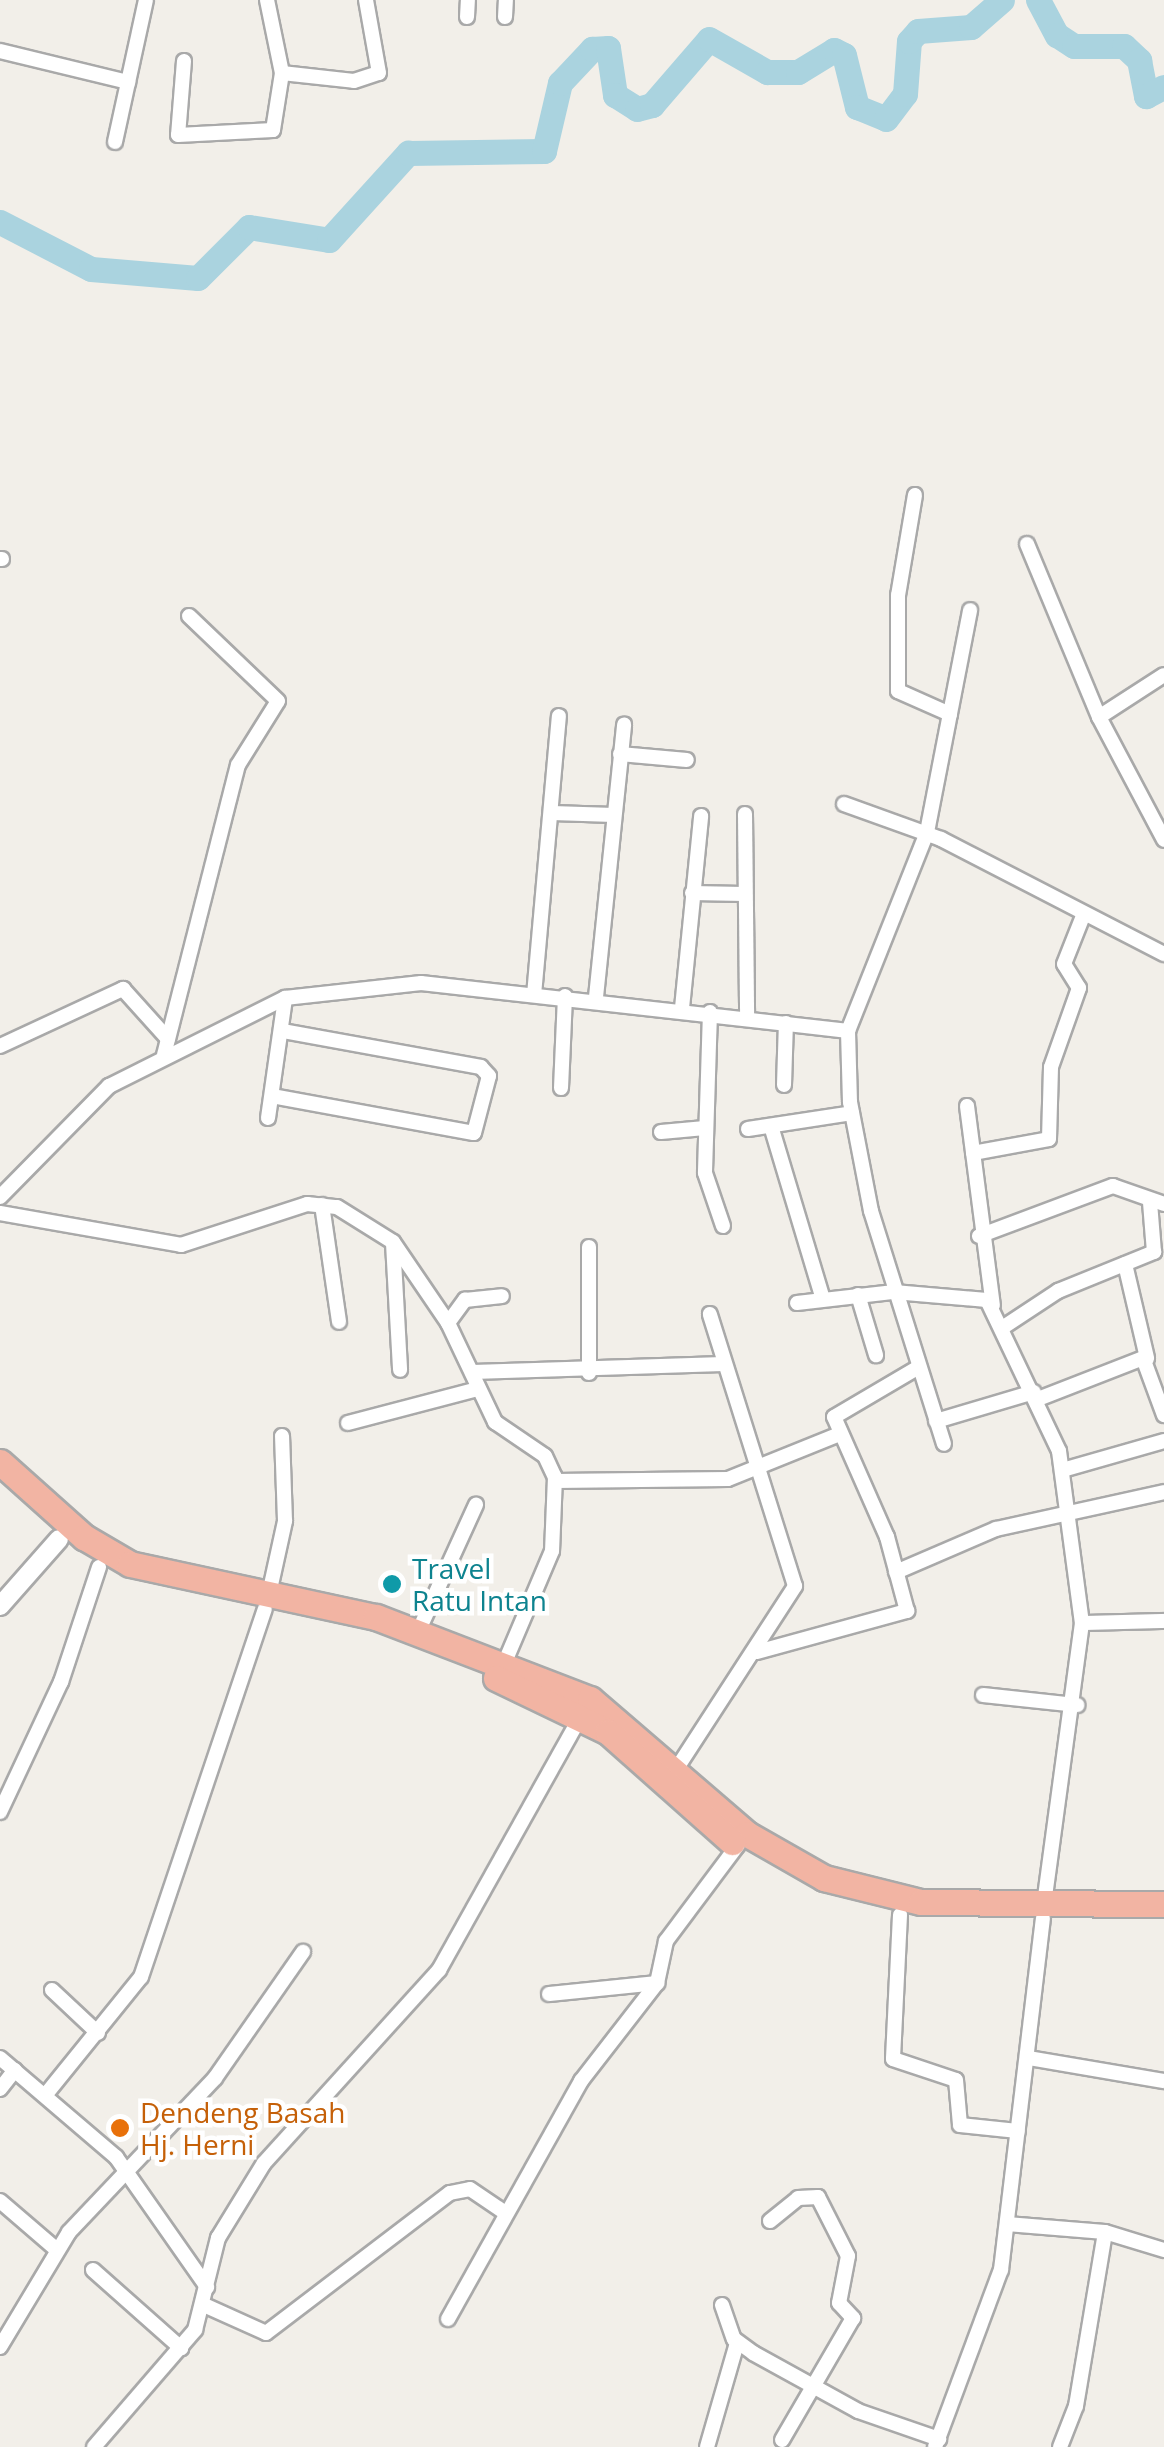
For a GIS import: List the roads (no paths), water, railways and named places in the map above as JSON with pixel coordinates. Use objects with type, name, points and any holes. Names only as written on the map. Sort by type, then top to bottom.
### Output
[{"type":"highway","points":[[0,1462],[105,1552],[160,1574],[418,1632],[504,1664],[585,1708],[677,1768],[748,1834],[824,1878],[902,1900],[1164,1917]]},
{"type":"highway","points":[[0,1482],[59,1539],[99,1567],[156,1590],[267,1601],[411,1645],[585,1708],[738,1846],[817,1894],[900,1915],[1164,1904]]},
{"type":"street","points":[[115,142],[146,0]]},
{"type":"street","points":[[184,61],[178,134],[274,130],[282,73],[267,0]]},
{"type":"street","points":[[282,73],[378,75],[366,0]]},
{"type":"street","points":[[466,17],[468,0]]},
{"type":"street","points":[[505,16],[506,0]]},
{"type":"street","points":[[0,51],[128,82]]},
{"type":"street","points":[[916,495],[898,595],[898,691],[950,714]]},
{"type":"street","points":[[1027,544],[1099,717],[1164,840]]},
{"type":"street","points":[[944,1444],[894,1292],[852,1113],[848,1031],[927,832],[970,610]]},
{"type":"street","points":[[164,1055],[238,764],[278,701],[190,616]]},
{"type":"street","points":[[1099,717],[1164,675]]},
{"type":"street","points":[[534,995],[559,716]]},
{"type":"street","points":[[596,997],[624,724]]},
{"type":"street","points":[[620,754],[687,760]]},
{"type":"street","points":[[844,804],[927,832],[1083,916],[1164,954]]},
{"type":"street","points":[[552,813],[614,815]]},
{"type":"street","points":[[745,814],[747,1018]]},
{"type":"street","points":[[682,1008],[702,816]]},
{"type":"street","points":[[692,893],[744,894]]},
{"type":"street","points":[[973,1154],[1050,1139],[1051,1067],[1079,988],[1064,964],[1083,916]]},
{"type":"street","points":[[0,1197],[55,1132],[164,1055],[285,998],[420,983],[627,1000],[848,1031]]},
{"type":"street","points":[[0,1046],[123,988],[168,1039]]},
{"type":"street","points":[[561,1088],[565,996]]},
{"type":"street","points":[[268,1118],[285,998]]},
{"type":"street","points":[[710,1012],[705,1173],[723,1226]]},
{"type":"street","points":[[784,1085],[786,1023]]},
{"type":"street","points":[[272,1096],[474,1133],[489,1076],[282,1031]]},
{"type":"street","points":[[737,2343],[813,2386],[937,2443],[995,2295],[1029,2060],[1044,1912],[1077,1705],[1082,1623],[1066,1469],[993,1305],[980,1236],[967,1106]]},
{"type":"street","points":[[748,1129],[852,1113]]},
{"type":"street","points":[[771,1126],[823,1299]]},
{"type":"street","points":[[662,1132],[705,1128]]},
{"type":"street","points":[[980,1236],[1112,1186],[1157,1203],[1157,1250],[1005,1326]]},
{"type":"street","points":[[0,1213],[180,1246],[287,1207],[322,1205],[392,1242],[448,1323],[495,1422],[546,1456],[555,1481],[552,1552],[504,1664]]},
{"type":"street","points":[[322,1205],[339,1322]]},
{"type":"street","points":[[392,1242],[400,1370]]},
{"type":"street","points":[[589,1247],[590,1372]]},
{"type":"street","points":[[1125,1264],[1146,1358],[1164,1414]]},
{"type":"street","points":[[797,1303],[894,1292],[993,1305]]},
{"type":"street","points":[[858,1295],[876,1355]]},
{"type":"street","points":[[448,1323],[465,1300],[502,1296]]},
{"type":"street","points":[[677,1768],[757,1652],[796,1578],[726,1373],[710,1314]]},
{"type":"street","points":[[936,1421],[1036,1396],[1146,1358]]},
{"type":"street","points":[[757,1652],[904,1612],[896,1572],[840,1434],[836,1409],[919,1367]]},
{"type":"street","points":[[348,1423],[475,1381],[590,1372],[726,1373]]},
{"type":"street","points":[[555,1481],[728,1479],[756,1460],[840,1434]]},
{"type":"street","points":[[46,2093],[141,1977],[267,1601],[286,1521],[282,1436]]},
{"type":"street","points":[[1066,1469],[1164,1441]]},
{"type":"street","points":[[896,1572],[923,1566],[946,1544],[1164,1492]]},
{"type":"street","points":[[418,1632],[476,1505]]},
{"type":"street","points":[[0,1606],[59,1539]]},
{"type":"street","points":[[0,1812],[61,1682],[99,1567]]},
{"type":"street","points":[[1082,1623],[1164,1621]]},
{"type":"street","points":[[983,1695],[1077,1705]]},
{"type":"street","points":[[94,2447],[182,2348],[204,2305],[206,2286],[234,2205],[297,2120],[438,1970],[585,1708]]},
{"type":"street","points":[[448,2319],[504,2212],[581,2081],[657,1983],[666,1940],[738,1846]]},
{"type":"street","points":[[900,1915],[893,2059],[956,2080],[960,2125],[1018,2131]]},
{"type":"street","points":[[0,2348],[57,2250],[215,2078],[303,1952]]},
{"type":"street","points":[[550,1994],[657,1983]]},
{"type":"street","points":[[52,1990],[98,2033]]},
{"type":"street","points":[[0,2058],[46,2093],[129,2172],[206,2286]]},
{"type":"street","points":[[1029,2060],[1164,2081]]},
{"type":"street","points":[[0,2089],[15,2070]]},
{"type":"street","points":[[204,2305],[266,2332],[450,2193],[470,2189],[504,2212]]},
{"type":"street","points":[[770,2221],[814,2195],[848,2256],[839,2303],[852,2320],[782,2440]]},
{"type":"street","points":[[0,2201],[57,2250]]},
{"type":"street","points":[[1006,2224],[1105,2232],[1164,2250]]},
{"type":"street","points":[[1060,2447],[1105,2232]]},
{"type":"street","points":[[94,2270],[182,2348]]},
{"type":"street","points":[[707,2447],[737,2343],[722,2305]]},
{"type":"waterway","points":[[0,222],[91,269],[198,278],[249,227],[329,240],[408,153],[544,151],[560,83],[592,49],[608,48],[615,95],[637,109],[652,105],[709,39],[767,72],[798,72],[834,50],[844,55],[857,107],[886,119],[905,94],[909,41],[918,31],[971,27],[1002,0]]},
{"type":"waterway","points":[[1038,0],[1057,35],[1074,46],[1124,46],[1139,60],[1146,96],[1164,87]]},
{"type":"place","name":"Travel Ratu Intan","points":[[392,1584]]},
{"type":"place","name":"Dendeng Basah Hj. Herni","points":[[120,2128]]}]
